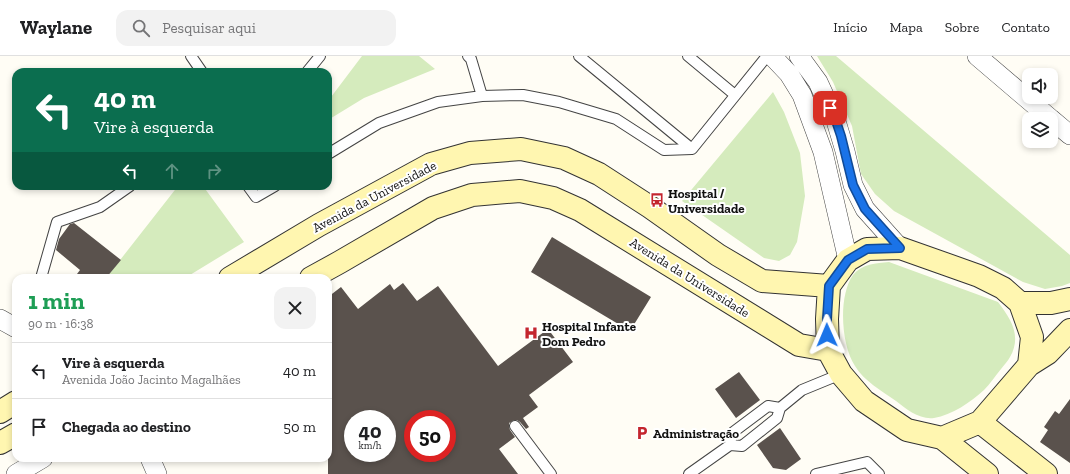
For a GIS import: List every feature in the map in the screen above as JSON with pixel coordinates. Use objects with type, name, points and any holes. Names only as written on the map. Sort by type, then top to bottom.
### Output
[{"type":"main road","name":"Avenida da Universidade","points":[[237,274],[319,225],[431,164],[470,153],[521,149],[564,158],[599,174],[650,207],[718,255],[762,281],[829,286]]},
{"type":"main road","name":"Avenida da Universidade","points":[[318,274],[433,208],[472,195],[520,191],[553,198],[580,210],[799,345],[828,350]]},
{"type":"main road","points":[[987,474],[942,438],[907,430],[864,402],[841,374],[828,350],[827,319],[829,286],[848,260],[867,249],[900,248],[979,276],[1003,288],[1020,303],[1032,337],[1029,365]]},
{"type":"main road","points":[[1020,303],[1051,303],[1070,299]]},
{"type":"main road","points":[[942,438],[980,422],[1029,365],[1048,353],[1070,330]]},
{"type":"main road","points":[[0,412],[12,404]]},
{"type":"main road","points":[[980,422],[1046,474]]},
{"type":"main road","points":[[0,443],[12,436]]},
{"type":"street","points":[[772,56],[789,74],[802,95],[823,152],[848,260]]},
{"type":"street","points":[[799,56],[818,82],[836,121],[853,185],[865,209],[900,248]]},
{"type":"street","points":[[977,56],[1043,112]]},
{"type":"street","points":[[1058,125],[1070,135]]},
{"type":"street","points":[[0,319],[12,326]]},
{"type":"street","points":[[16,474],[36,462]]},
{"type":"street","points":[[152,462],[157,474]]},
{"type":"lane","points":[[192,56],[200,68]]},
{"type":"lane","points":[[310,68],[320,56]]},
{"type":"lane","points":[[468,56],[472,58],[482,96]]},
{"type":"lane","points":[[579,56],[692,149]]},
{"type":"lane","points":[[688,56],[735,95]]},
{"type":"lane","points":[[332,152],[379,123],[438,102],[482,96],[523,95],[559,102],[616,119],[664,150],[692,149],[766,56]]},
{"type":"lane","points":[[42,274],[57,222],[100,207],[124,190]]},
{"type":"lane","points":[[251,190],[256,197],[269,190]]},
{"type":"lane","points":[[689,474],[730,445],[742,446],[777,418],[780,408],[802,390],[841,374]]},
{"type":"lane","points":[[730,445],[732,433],[768,406],[780,408]]},
{"type":"lane","points":[[758,414],[767,426]]},
{"type":"lane","points":[[515,426],[551,474]]},
{"type":"lane","points":[[816,474],[867,462],[879,474]]},
{"type":"green space","points":[[362,56],[419,56],[435,69],[364,98],[332,118],[332,96]]},
{"type":"green space","points":[[817,56],[836,56],[1070,255],[1070,283],[1045,289],[1023,282],[894,211],[875,194],[861,174],[852,126],[833,82]]},
{"type":"green space","points":[[773,92],[784,112],[800,153],[805,196],[797,242],[790,255],[779,261],[764,258],[682,201]]},
{"type":"green space","points":[[175,190],[206,190],[244,242],[192,274],[109,274]]},
{"type":"green space","points":[[889,262],[998,302],[1011,321],[1015,335],[1015,342],[1007,362],[984,390],[967,403],[948,414],[934,418],[918,416],[868,381],[855,366],[850,357],[844,334],[843,320],[843,307],[848,284],[853,275],[861,268]]},
{"type":"building","points":[[74,223],[121,260],[109,274],[77,274],[80,270],[56,250],[59,239],[70,224]]},
{"type":"building","points":[[552,237],[651,297],[630,331],[531,272]]},
{"type":"building","points":[[403,283],[417,301],[438,286],[498,366],[548,329],[573,362],[529,395],[538,407],[523,418],[529,427],[526,429],[517,420],[509,423],[510,430],[515,437],[499,449],[518,474],[328,474],[328,462],[332,462],[332,294],[341,287],[358,309],[390,284],[394,290]]},
{"type":"building","points":[[739,372],[760,400],[736,418],[715,389]]},
{"type":"building","points":[[1070,399],[1070,463],[1040,442],[1048,430],[1044,427],[1055,411],[1059,414]]},
{"type":"building","points":[[780,428],[801,459],[786,470],[773,468],[757,445]]},
{"type":"place","name":"Hospital / Universidade","points":[[657,200]]},
{"type":"place","name":"Hospital Infante Dom Pedro","points":[[531,333]]},
{"type":"place","name":"Administração","points":[[642,433]]},
{"type":"route","points":[[827,335],[829,286],[848,260],[867,249],[900,248],[865,209],[853,185],[841,136],[830,108]]}]
